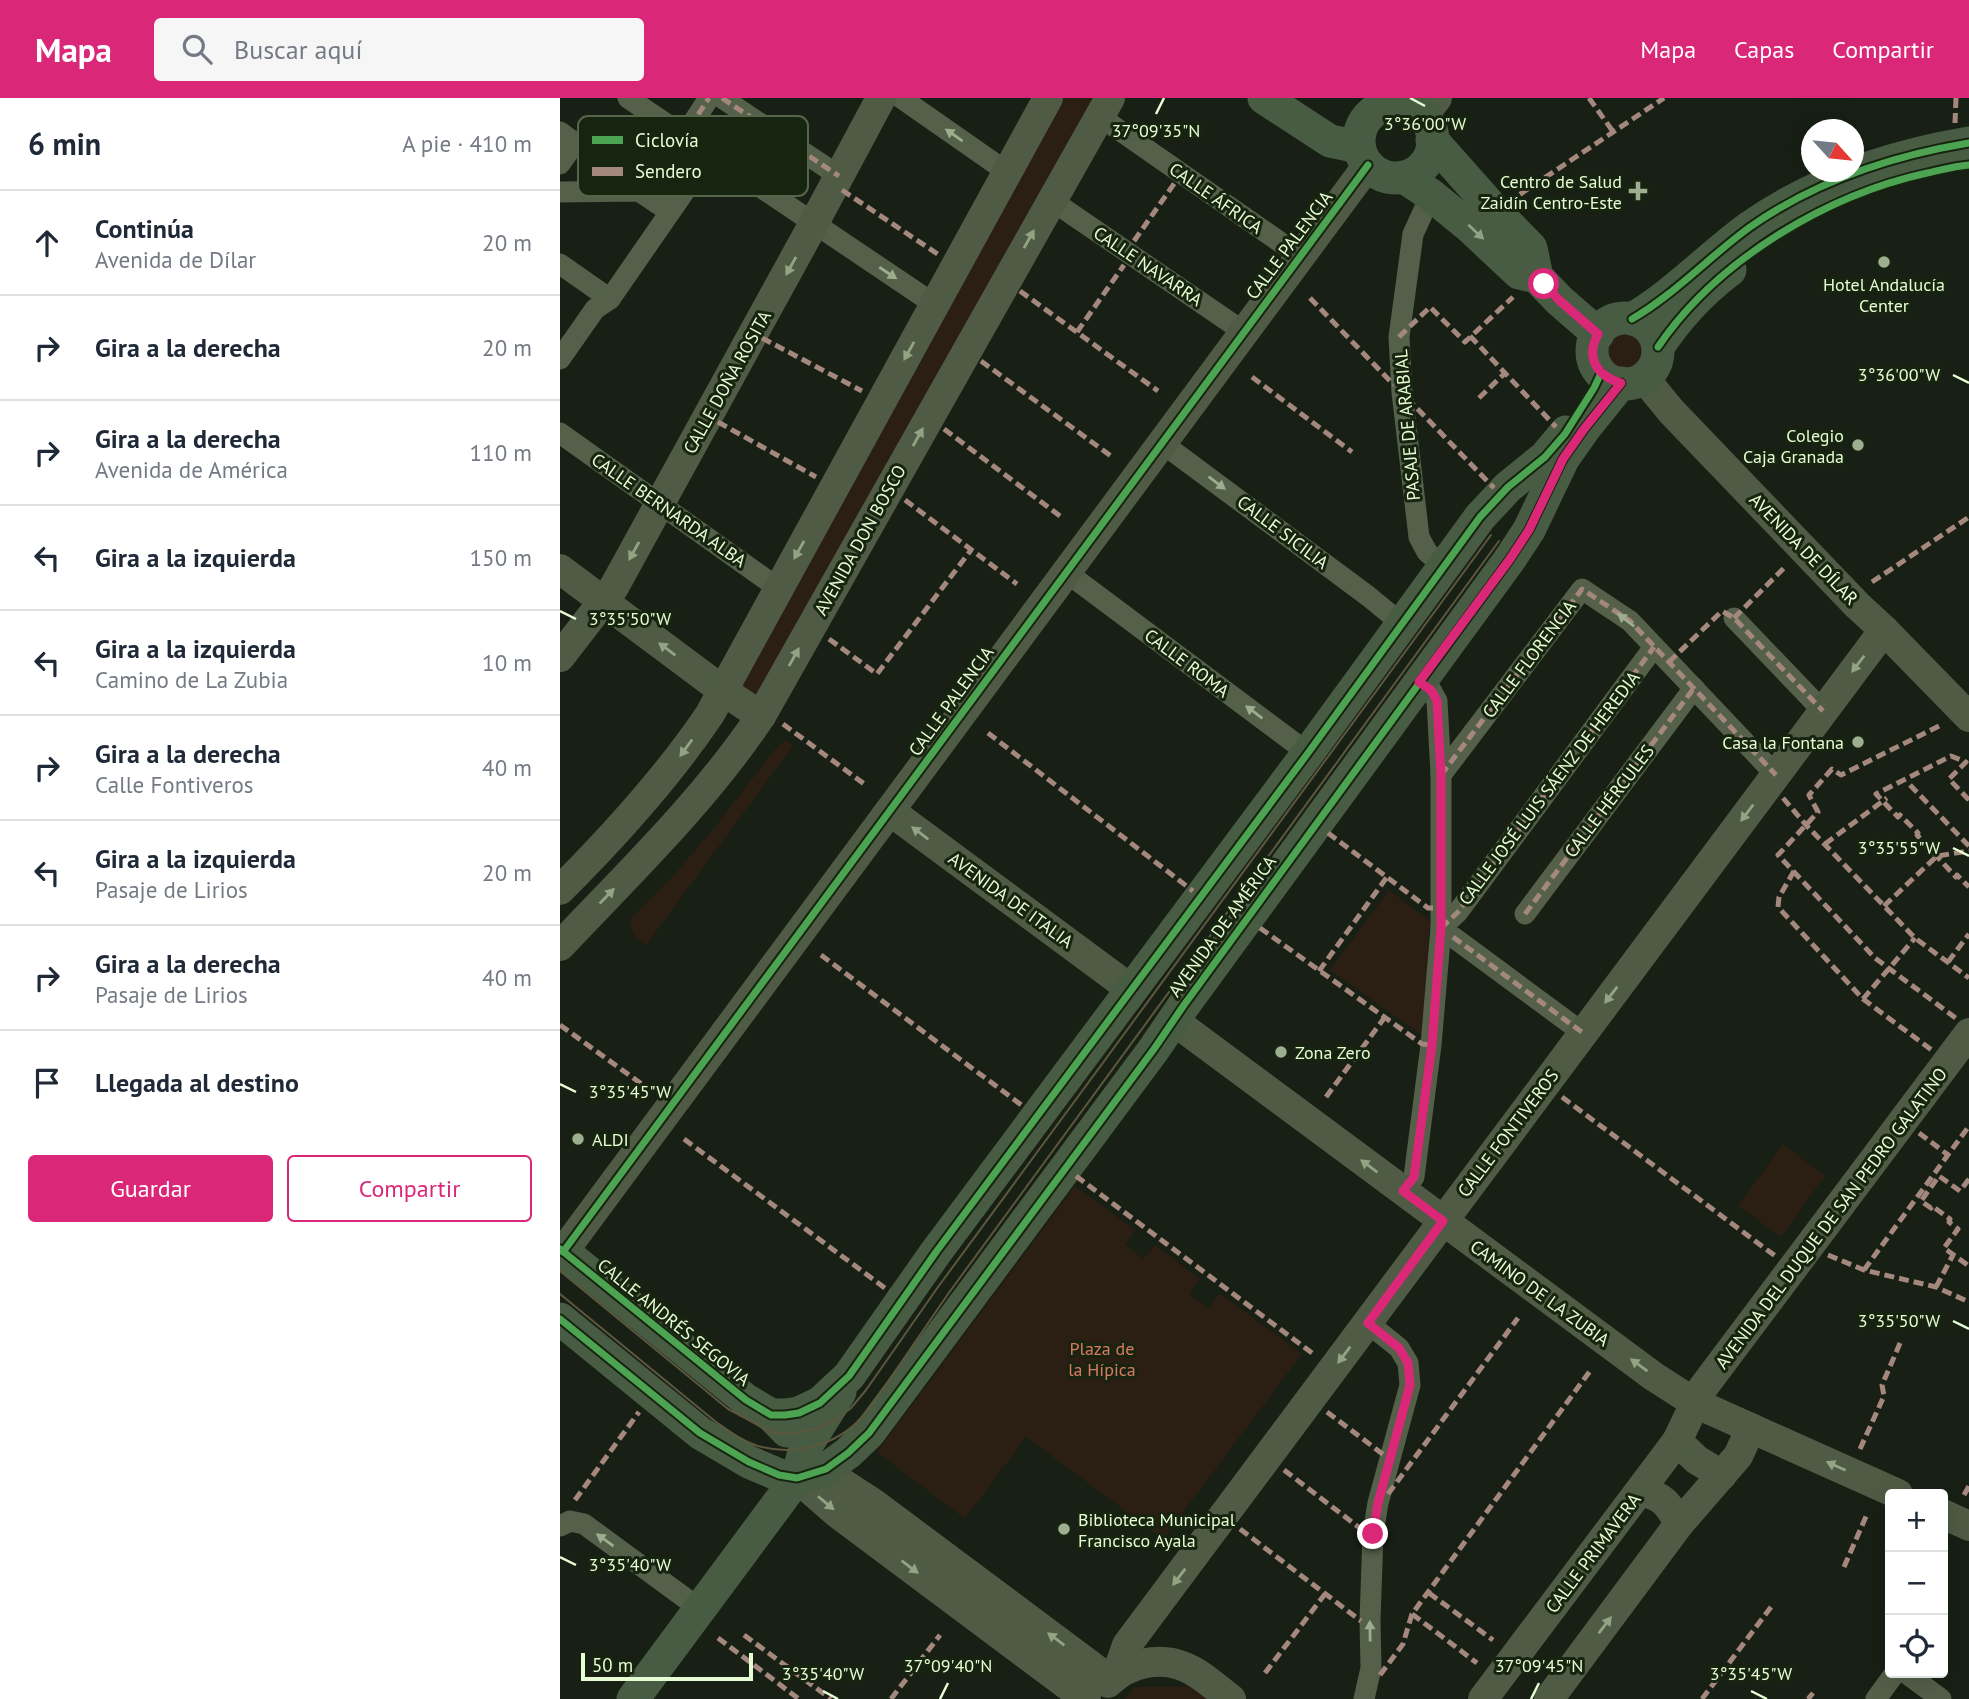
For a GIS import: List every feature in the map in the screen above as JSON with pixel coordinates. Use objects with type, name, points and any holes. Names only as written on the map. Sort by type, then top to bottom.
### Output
[{"type":"main road","name":"CALLE DOÑA ROSITA","points":[[560,657],[614,587],[881,98]]},
{"type":"main road","points":[[560,890],[608,842],[667,773],[710,714],[1048,98]]},
{"type":"main road","points":[[1264,98],[1330,141],[1363,156],[1375,172],[1418,186],[1470,227],[1519,273],[1537,277]]},
{"type":"main road","name":"AVENIDA DON BOSCO","points":[[560,946],[675,825],[733,757],[761,716],[1104,107]]},
{"type":"main road","points":[[1363,156],[1362,125],[1368,116],[1377,109],[1414,108]]},
{"type":"main road","points":[[1414,108],[1431,152],[1416,172],[1418,186]]},
{"type":"main road","points":[[1414,108],[1495,211],[1531,248],[1537,277],[1598,334]]},
{"type":"main road","points":[[1632,319],[1649,329],[1656,340],[1656,363],[1622,378],[1595,362],[1594,341],[1602,328],[1613,321],[1632,319],[1661,300],[1751,227],[1794,199],[1828,182],[1886,162],[1969,143]]},
{"type":"main road","name":"CALLE PALENCIA","points":[[561,1252],[1300,256],[1363,156]]},
{"type":"main road","points":[[1658,346],[1673,324],[1715,282],[1806,217],[1850,197],[1903,178],[1969,165]]},
{"type":"main road","name":"AVENIDA DE AMÉRICA","points":[[771,1415],[799,1413],[820,1403],[849,1376],[936,1252],[1308,753],[1480,517],[1508,487],[1545,457],[1565,434],[1594,388],[1622,378]]},
{"type":"main road","name":"AVENIDA DE AMÉRICA","points":[[633,1699],[700,1609],[819,1461],[869,1433],[1174,1021],[1510,559],[1529,530],[1563,459],[1622,378]]},
{"type":"main road","name":"AVENIDA DE DÍLAR","points":[[1622,378],[1671,411],[1969,717]]},
{"type":"main road","points":[[560,569],[761,716]]},
{"type":"main road","name":"CALLE FONTIVEROS","points":[[1107,1685],[1127,1645],[1884,629]]},
{"type":"main road","name":"AVENIDA DE ITALIA","points":[[890,811],[1132,990]]},
{"type":"main road","points":[[1132,990],[1174,1021]]},
{"type":"main road","name":"CAMINO DE LA ZUBIA","points":[[1174,1021],[1653,1376],[1695,1403],[1887,1489]]},
{"type":"main road","name":"AVENIDA DEL DUQUE DE SAN PEDRO GALATINO","points":[[1695,1403],[1969,1033]]},
{"type":"main road","name":"CALLE ANDRÉS SEGOVIA","points":[[561,1252],[746,1400],[771,1415],[834,1477],[855,1489],[1107,1685]]},
{"type":"main road","name":"CALLE ANDRÉS SEGOVIA","points":[[560,1319],[723,1449],[779,1475],[819,1461]]},
{"type":"main road","points":[[819,1461],[849,1376]]},
{"type":"main road","name":"CALLE PRIMAVERA","points":[[1483,1699],[1677,1441],[1695,1403]]},
{"type":"main road","points":[[1549,1699],[1679,1524],[1738,1456],[1751,1428]]},
{"type":"main road","points":[[1677,1441],[1697,1460],[1722,1475]]},
{"type":"main road","name":"CALLE ANDRÉS SEGOVIA","points":[[819,1461],[837,1513],[1086,1699]]},
{"type":"main road","points":[[1640,1491],[1664,1500],[1679,1524]]},
{"type":"main road","points":[[1948,1516],[1969,1526]]},
{"type":"main road","points":[[1107,1685],[1129,1668],[1156,1662],[1172,1663],[1192,1671],[1231,1699]]},
{"type":"street","points":[[628,98],[655,116]]},
{"type":"street","points":[[697,116],[709,98]]},
{"type":"street","points":[[722,98],[749,116]]},
{"type":"street","points":[[901,98],[1007,172]]},
{"type":"street","name":"CALLE ÁFRICA","points":[[1104,107],[1300,256]]},
{"type":"street","points":[[560,132],[575,143],[560,164]]},
{"type":"street","points":[[808,155],[839,176]]},
{"type":"street","name":"PASAJE DE ARABIAL","points":[[1418,186],[1399,337],[1400,377],[1419,537],[1427,552],[1444,567]]},
{"type":"street","points":[[560,192],[578,192]]},
{"type":"street","points":[[646,196],[670,212]]},
{"type":"street","points":[[560,359],[596,309],[610,299],[681,196]]},
{"type":"street","points":[[774,196],[934,304]]},
{"type":"street","name":"CALLE NAVARRA","points":[[1051,200],[1244,332]]},
{"type":"street","points":[[560,264],[610,299]]},
{"type":"street","name":"CALLE BERNARDA ALBA","points":[[560,433],[778,588]]},
{"type":"street","name":"CALLE SICILIA","points":[[1162,443],[1402,624]]},
{"type":"street","name":"CALLE ROMA","points":[[1066,572],[1308,753]]},
{"type":"street","name":"CALLE FLORENCIA","points":[[1441,775],[1582,589],[1630,621],[1776,775]]},
{"type":"street","points":[[1734,618],[1823,711]]},
{"type":"street","name":"CALLE JOSÉ LUIS SÁENZ DE HEREDIA","points":[[1447,932],[1458,912],[1654,647]]},
{"type":"street","points":[[1403,1191],[1414,1177],[1447,932],[1437,701],[1431,690],[1419,682]]},
{"type":"street","name":"CALLE HÉRCULES","points":[[1525,914],[1693,688]]},
{"type":"street","points":[[1447,932],[1583,1033]]},
{"type":"street","points":[[1364,1699],[1371,1668],[1373,1534],[1378,1503],[1410,1385],[1408,1363],[1399,1348],[1368,1323]]},
{"type":"street","points":[[565,1524],[584,1524],[700,1609]]},
{"type":"street","points":[[1876,1699],[1891,1678]]},
{"type":"street","points":[[1913,1678],[1941,1699]]},
{"type":"green space","points":[[1060,98],[1099,98],[759,701],[735,685]]},
{"type":"green space","points":[[1625,332],[1638,337],[1643,350],[1638,363],[1625,368],[1612,363],[1607,350],[1612,337]]},
{"type":"green space","points":[[787,741],[793,746],[646,945],[633,934],[632,917],[674,875],[714,828],[779,744]]},
{"type":"green space","points":[[1389,890],[1430,921],[1423,1036],[1330,970]]},
{"type":"green space","points":[[1783,1144],[1825,1176],[1781,1237],[1738,1206]]},
{"type":"green space","name":"Plaza de la Hípica","points":[[1075,1186],[1135,1230],[1125,1245],[1143,1259],[1155,1245],[1200,1279],[1189,1294],[1208,1308],[1220,1293],[1302,1354],[1163,1539],[1026,1437],[965,1519],[877,1452]]},
{"type":"green space","points":[[1197,1686],[1215,1699],[1125,1699],[1134,1687]]},
{"type":"tram line","points":[[560,1271],[728,1409],[773,1433],[790,1434],[818,1428],[837,1419],[851,1408],[1491,535]]},
{"type":"tram line","points":[[560,1294],[736,1436],[758,1446],[785,1450],[827,1442],[851,1428],[875,1400],[948,1294],[1499,541]]},
{"type":"marked path","points":[[697,116],[709,98]]},
{"type":"marked path","points":[[722,98],[749,116]]},
{"type":"marked path","points":[[1589,98],[1614,133]]},
{"type":"marked path","points":[[1495,211],[1664,98]]},
{"type":"marked path","points":[[1955,123],[1956,98]]},
{"type":"marked path","points":[[808,155],[839,176]]},
{"type":"marked path","points":[[1134,241],[1176,181]]},
{"type":"marked path","points":[[842,190],[939,255]]},
{"type":"marked path","points":[[1077,332],[1124,265]]},
{"type":"marked path","points":[[1020,291],[1158,391]]},
{"type":"marked path","points":[[1399,337],[1430,307],[1465,342],[1513,297]]},
{"type":"marked path","points":[[1310,298],[1394,385]]},
{"type":"marked path","points":[[1470,336],[1556,427]]},
{"type":"marked path","points":[[762,338],[862,391]]},
{"type":"marked path","points":[[981,361],[1111,456]]},
{"type":"marked path","points":[[1479,398],[1505,373]]},
{"type":"marked path","points":[[1252,377],[1352,452]]},
{"type":"marked path","points":[[1407,398],[1494,488]]},
{"type":"marked path","points":[[718,422],[816,477]]},
{"type":"marked path","points":[[944,429],[1064,519]]},
{"type":"marked path","points":[[905,500],[1017,584]]},
{"type":"marked path","points":[[1872,582],[1969,517]]},
{"type":"marked path","points":[[829,639],[877,674],[971,550]]},
{"type":"marked path","points":[[1734,618],[1785,567]]},
{"type":"marked path","points":[[1441,775],[1582,589],[1630,621],[1776,775]]},
{"type":"marked path","points":[[1669,662],[1722,611],[1734,618],[1823,711]]},
{"type":"marked path","points":[[1441,928],[1458,912],[1654,647]]},
{"type":"marked path","points":[[1403,1191],[1414,1177],[1431,1045],[1441,928],[1441,775],[1437,701],[1431,690],[1419,682]]},
{"type":"marked path","points":[[1525,914],[1694,688]]},
{"type":"marked path","points":[[783,724],[867,786]]},
{"type":"marked path","points":[[1939,726],[1841,775],[1832,769],[1809,795],[1818,812],[1778,855],[1875,958],[1957,1019]]},
{"type":"marked path","points":[[988,733],[1193,891]]},
{"type":"marked path","points":[[1969,800],[1949,779],[1966,762],[1951,756],[1876,794],[1898,817],[1900,815],[1956,877],[1957,875],[1969,887]]},
{"type":"marked path","points":[[1910,785],[1969,846]]},
{"type":"marked path","points":[[1783,798],[1915,938],[1969,978]]},
{"type":"marked path","points":[[1825,844],[1887,798]]},
{"type":"marked path","points":[[1328,833],[1428,908],[1441,908]]},
{"type":"marked path","points":[[1884,906],[1937,856],[1969,851]]},
{"type":"marked path","points":[[1794,871],[1779,897],[1778,907],[1863,999],[1933,1051]]},
{"type":"marked path","points":[[1319,971],[1387,877]]},
{"type":"marked path","points":[[1260,928],[1422,1044],[1431,1045]]},
{"type":"marked path","points":[[1948,962],[1969,934]]},
{"type":"marked path","points":[[1453,937],[1583,1033]]},
{"type":"marked path","points":[[1863,999],[1915,938]]},
{"type":"marked path","points":[[821,955],[1024,1107]]},
{"type":"marked path","points":[[1326,1097],[1385,1017]]},
{"type":"marked path","points":[[560,1025],[643,1085]]},
{"type":"marked path","points":[[1562,1097],[1778,1258]]},
{"type":"marked path","points":[[1864,1270],[1969,1126]]},
{"type":"marked path","points":[[1919,1133],[1948,1155]]},
{"type":"marked path","points":[[684,1139],[889,1291]]},
{"type":"marked path","points":[[1076,1176],[1312,1353]]},
{"type":"marked path","points":[[1969,1179],[1960,1191],[1939,1176],[1921,1201],[1950,1219],[1949,1222],[1958,1229],[1944,1248],[1969,1266]]},
{"type":"marked path","points":[[1828,1255],[1864,1270],[1936,1287],[1969,1302]]},
{"type":"marked path","points":[[1936,1287],[1953,1255]]},
{"type":"marked path","points":[[1388,1494],[1518,1318]]},
{"type":"marked path","points":[[1860,1449],[1884,1396],[1882,1385],[1901,1341]]},
{"type":"marked path","points":[[1380,1675],[1403,1644],[1412,1614],[1590,1371]]},
{"type":"marked path","points":[[575,1500],[639,1412]]},
{"type":"marked path","points":[[1327,1412],[1384,1455]]},
{"type":"marked path","points":[[1284,1470],[1365,1532]]},
{"type":"marked path","points":[[1964,1495],[1969,1486]]},
{"type":"marked path","points":[[1844,1567],[1868,1512]]},
{"type":"marked path","points":[[1240,1529],[1361,1621]]},
{"type":"marked path","points":[[1429,1593],[1493,1640]]},
{"type":"marked path","points":[[1265,1673],[1325,1594]]},
{"type":"marked path","points":[[1702,1699],[1771,1607]]},
{"type":"marked path","points":[[1412,1614],[1477,1663]]},
{"type":"marked path","points":[[744,1635],[831,1699]]},
{"type":"marked path","points":[[891,1699],[940,1635]]},
{"type":"marked path","points":[[718,1638],[799,1699]]},
{"type":"marked path","points":[[1808,1699],[1813,1693]]},
{"type":"cycle path","points":[[1632,319],[1663,298],[1750,227],[1801,196],[1883,163],[1969,143]]},
{"type":"cycle path","points":[[563,1252],[1368,165]]},
{"type":"cycle path","points":[[1658,347],[1682,316],[1710,287],[1776,236],[1851,197],[1889,183],[1969,165]]},
{"type":"cycle path","points":[[560,1249],[746,1400],[771,1415],[799,1413],[820,1403],[849,1376],[936,1252],[1308,753],[1480,517],[1508,487],[1545,457],[1565,434],[1601,373]]},
{"type":"cycle path","points":[[560,1319],[700,1433],[749,1462],[779,1475],[797,1478],[826,1469],[848,1453],[869,1433],[1154,1049],[1510,559],[1529,530],[1563,459],[1621,383]]},
{"type":"place","name":"Centro de Salud Zaidín Centro-Este","points":[[1638,191]]},
{"type":"place","name":"Hotel Andalucía Center","points":[[1884,262]]},
{"type":"place","name":"Colegio Caja Granada","points":[[1858,445]]},
{"type":"place","name":"Casa la Fontana","points":[[1858,742]]},
{"type":"place","name":"Zona Zero","points":[[1281,1052]]},
{"type":"place","name":"ALDI","points":[[578,1139]]},
{"type":"place","name":"Biblioteca Municipal Francisco Ayala","points":[[1064,1529]]},
{"type":"route","points":[[1373,1534],[1378,1503],[1410,1385],[1408,1363],[1399,1348],[1368,1323],[1443,1221],[1403,1191],[1414,1177],[1432,1045],[1441,928],[1441,775],[1437,701],[1431,690],[1419,682],[1510,559],[1529,530],[1563,459],[1621,383],[1610,380],[1597,368],[1593,349],[1598,334],[1544,284]]}]
